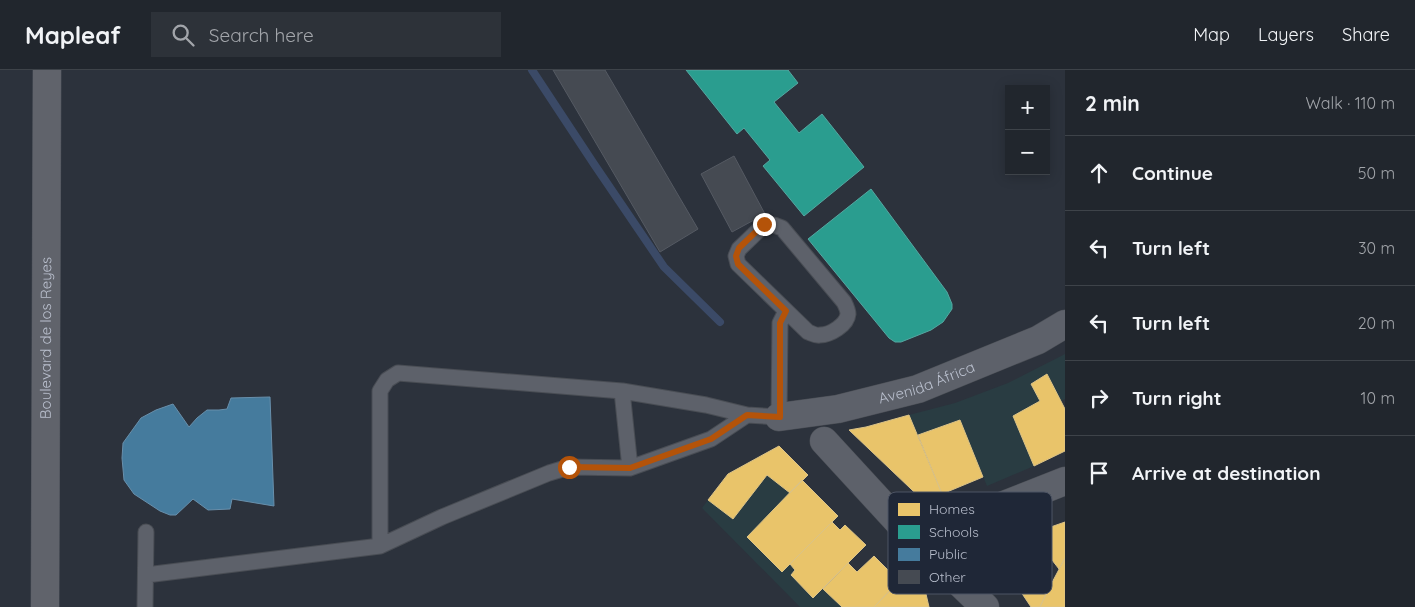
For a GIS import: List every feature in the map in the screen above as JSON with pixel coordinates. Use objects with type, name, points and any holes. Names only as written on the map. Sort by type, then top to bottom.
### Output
[{"type":"main road","name":"Boulevard de los Reyes","points":[[45,607],[47,70]]},
{"type":"street","name":"Avenida África","points":[[780,417],[838,409],[918,389],[1038,340],[1065,324]]},
{"type":"street","points":[[824,441],[888,511]]},
{"type":"street","points":[[1037,492],[1065,481]]},
{"type":"street","points":[[971,594],[985,607]]},
{"type":"lane","points":[[764,224],[782,228],[844,302],[848,313],[846,321],[840,327],[818,336],[808,332],[786,311],[738,264],[736,256],[739,248],[764,224]]},
{"type":"lane","points":[[380,546],[380,391],[387,380],[398,373],[622,391],[706,404],[747,415],[780,417],[780,323],[786,311]]},
{"type":"lane","points":[[622,391],[630,468]]},
{"type":"lane","points":[[146,575],[380,546],[442,517],[549,473],[569,467],[630,468],[711,439],[747,415]]},
{"type":"lane","points":[[145,607],[146,532]]},
{"type":"shaded area","points":[[1065,354],[1065,399],[1061,401],[1047,374],[1031,384],[1040,401],[1013,416],[1034,466],[987,486],[960,420],[918,435],[909,415],[955,403],[1008,383]]},
{"type":"shaded area","points":[[767,475],[790,493],[747,537],[790,564],[795,570],[791,575],[813,598],[823,589],[842,607],[800,607],[702,508],[708,500],[733,519]]},
{"type":"building: Homes","points":[[1047,374],[1065,409],[1065,451],[1034,466],[1013,416],[1040,401],[1031,384]]},
{"type":"building: Homes","points":[[909,415],[941,492],[914,492],[849,430]]},
{"type":"building: Homes","points":[[960,420],[983,477],[947,492],[941,492],[918,435]]},
{"type":"building: Homes","points":[[779,446],[808,475],[790,493],[767,475],[733,519],[708,500],[728,474]]},
{"type":"building: Homes","points":[[802,480],[838,516],[782,572],[747,537]]},
{"type":"building: Homes","points":[[832,522],[840,530],[845,525],[866,545],[813,598],[791,575],[795,570],[790,564]]},
{"type":"building: Homes","points":[[1065,522],[1065,558],[1059,569],[1052,560],[1052,527]]},
{"type":"building: Homes","points":[[874,556],[888,570],[888,592],[874,607],[842,607],[823,589],[848,563],[857,572]]},
{"type":"building: Homes","points":[[1065,558],[1065,607],[1040,607],[1046,594],[1052,594],[1052,583]]},
{"type":"building: Homes","points":[[888,593],[926,594],[929,607],[874,607]]},
{"type":"building: Homes","points":[[1022,594],[1046,594],[1040,607],[1031,607]]},
{"type":"building: Schools","points":[[686,70],[788,70],[798,83],[774,102],[799,133],[822,114],[864,167],[804,216],[763,166],[770,160],[744,128],[737,134]]},
{"type":"building: Schools","points":[[871,189],[947,292],[952,304],[952,309],[943,322],[931,330],[901,342],[895,342],[889,338],[808,239]]},
{"type":"building: Public","points":[[270,397],[274,506],[232,499],[230,509],[208,510],[193,499],[176,515],[170,515],[160,511],[134,494],[124,480],[123,443],[141,418],[173,404],[189,427],[207,410],[227,409],[231,398]]},
{"type":"building: Other","points":[[553,70],[605,70],[698,229],[660,252]]},
{"type":"building: Other","points":[[734,156],[765,214],[732,232],[701,174]]},
{"type":"waterway","points":[[532,70],[664,267],[720,322]]},
{"type":"route","points":[[569,467],[630,468],[711,439],[747,415],[780,417],[780,323],[786,311],[738,264],[736,256],[739,248],[764,224]]}]
